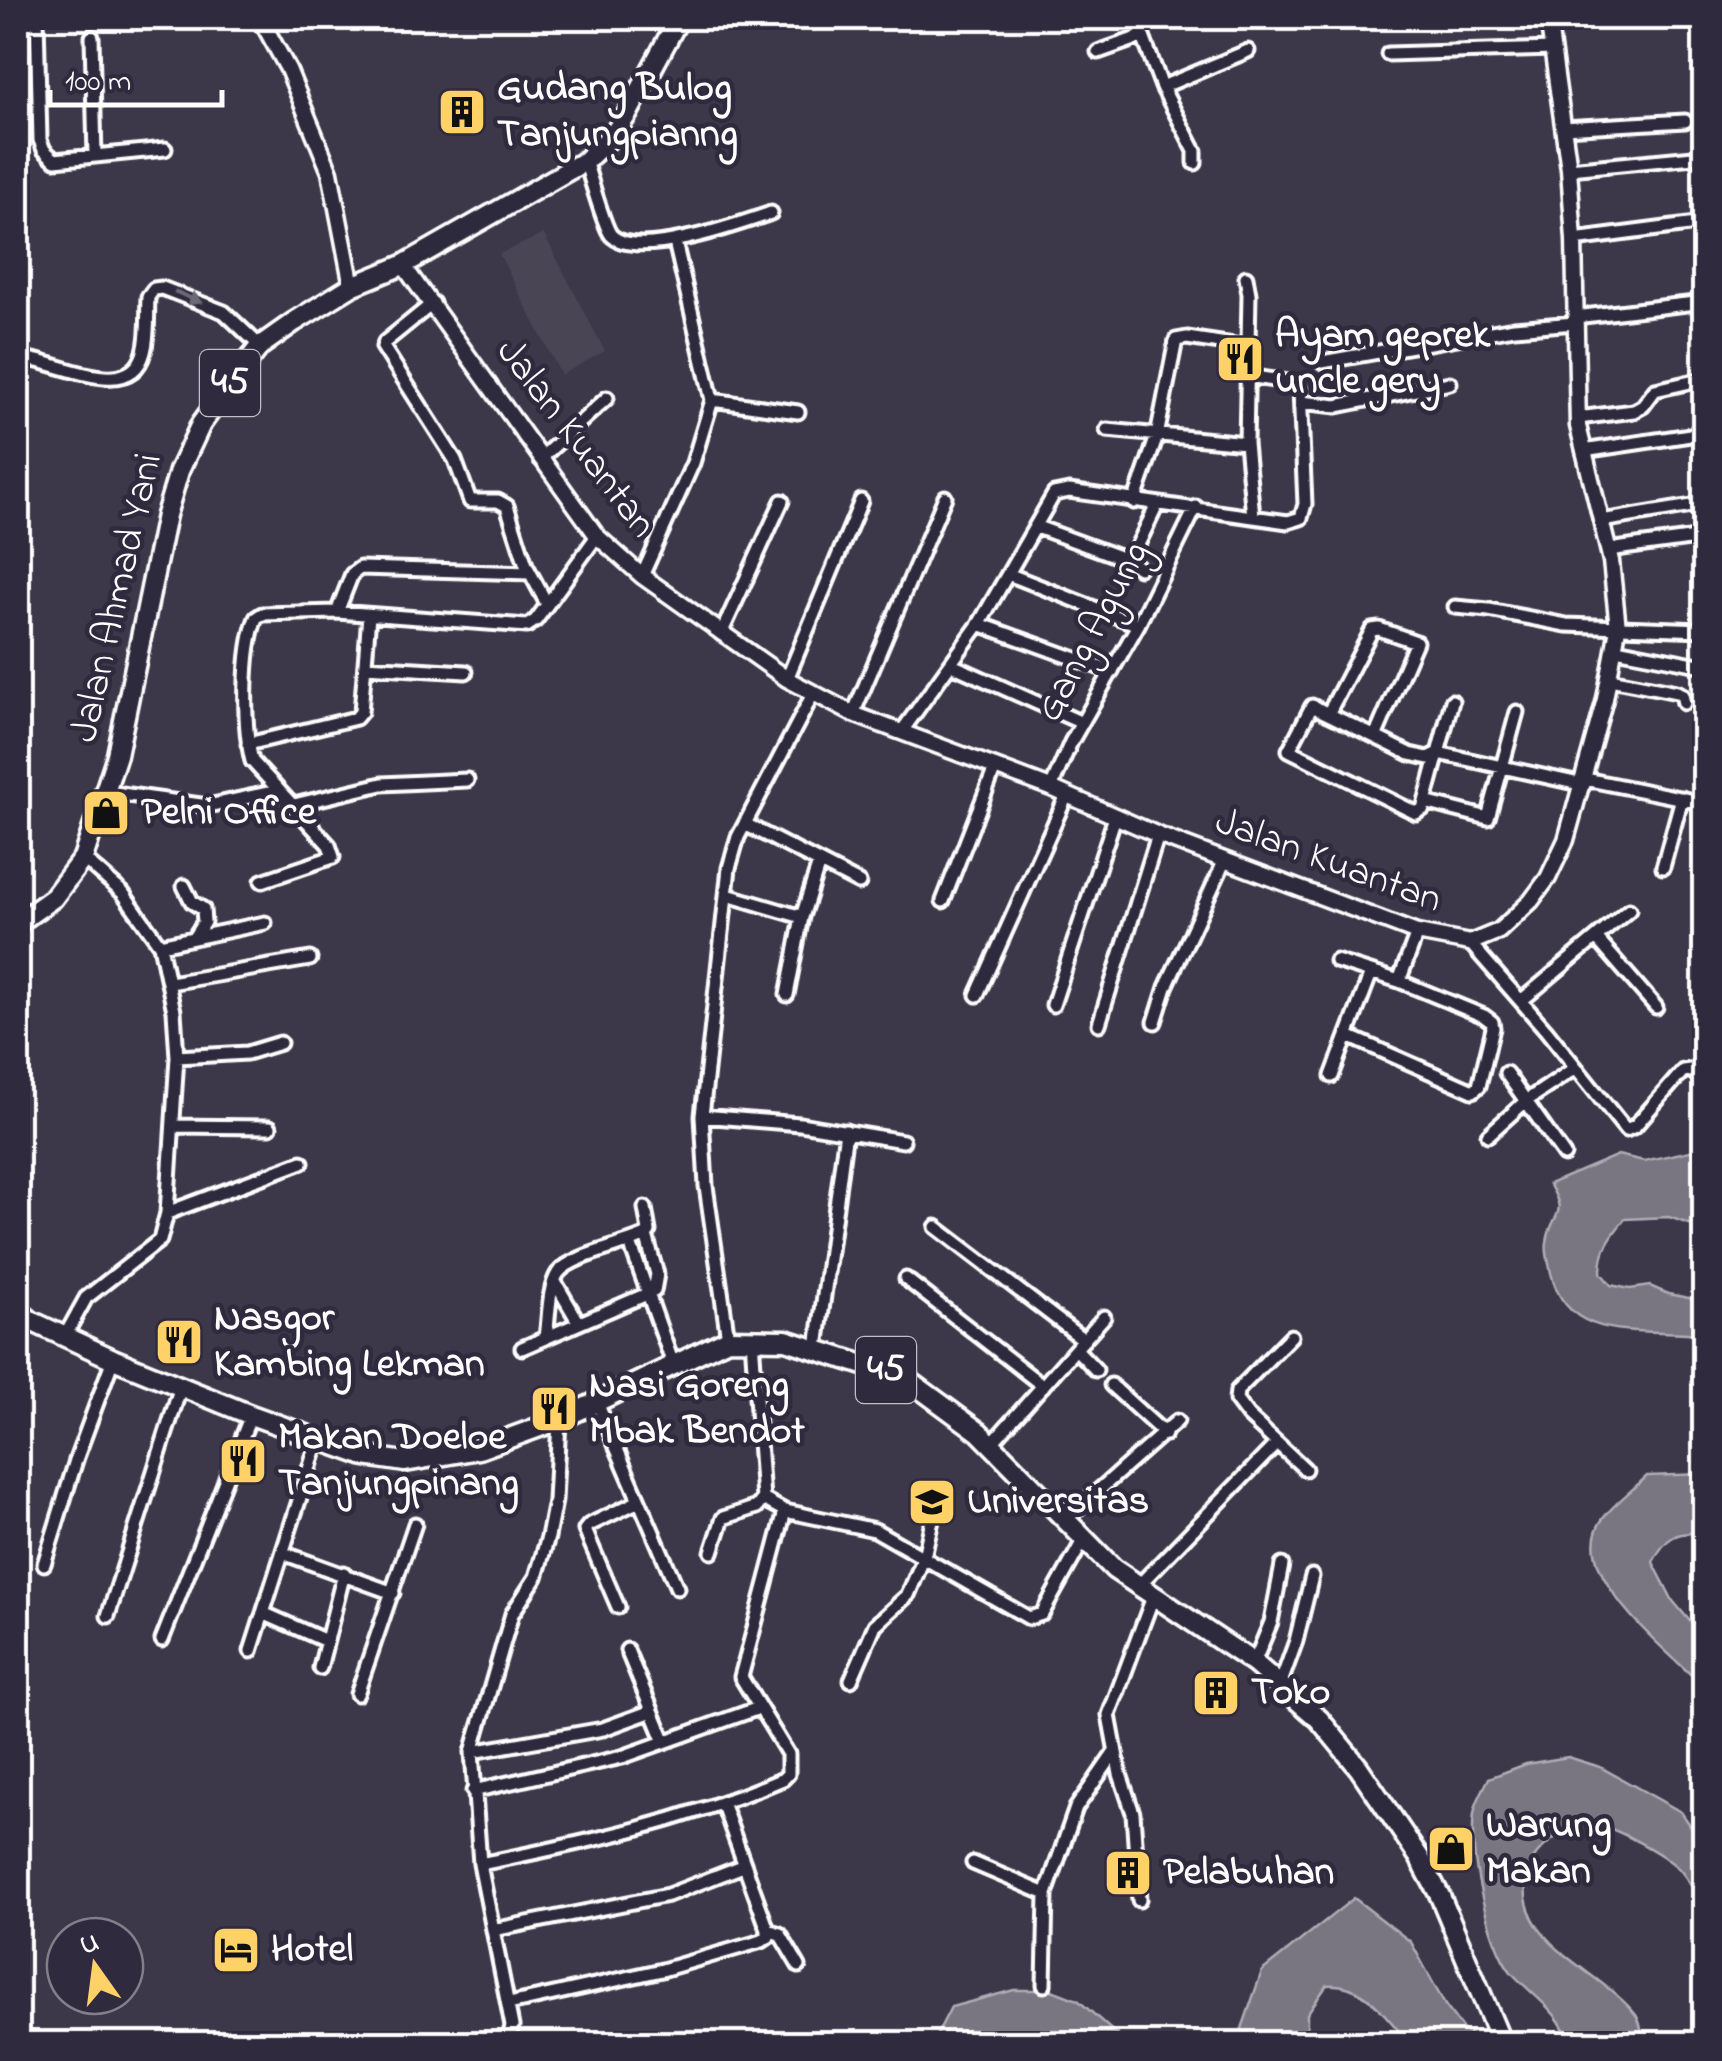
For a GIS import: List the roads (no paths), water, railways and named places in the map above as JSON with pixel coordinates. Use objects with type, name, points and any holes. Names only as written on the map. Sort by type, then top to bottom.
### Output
[{"type":"highway","name":"Jalan Ahmad Yani","points":[[18,923],[53,898],[84,858],[107,792],[166,515],[179,471],[201,424],[260,346],[352,286],[404,265],[585,161],[614,134],[628,113],[679,18]]},
{"type":"highway","name":"45","points":[[18,1310],[113,1359],[251,1415],[365,1456],[405,1462],[479,1449],[559,1420],[728,1339],[752,1338],[816,1348],[908,1378],[962,1416],[1084,1540],[1145,1592],[1254,1663],[1319,1719],[1360,1768],[1413,1848],[1440,1896],[1501,2041]]},
{"type":"street","points":[[36,18],[40,140],[44,150],[55,160],[165,149]]},
{"type":"street","points":[[260,18],[288,70],[330,172],[352,286]]},
{"type":"street","points":[[1136,18],[1162,87],[1195,151],[1195,164]]},
{"type":"street","name":"Jalan Kuantan","points":[[404,265],[598,536],[642,576],[787,680],[854,714],[1051,788],[1225,860],[1417,932],[1470,942],[1499,931],[1531,901],[1548,878],[1569,834],[1610,678],[1618,628],[1608,550],[1582,451],[1578,418],[1569,169],[1548,18]]},
{"type":"street","points":[[1098,52],[1143,36]]},
{"type":"street","points":[[92,37],[95,156]]},
{"type":"street","points":[[1388,54],[1553,49]]},
{"type":"street","points":[[1162,87],[1248,51]]},
{"type":"street","points":[[1564,128],[1685,121]]},
{"type":"street","points":[[1569,169],[1704,156]]},
{"type":"street","points":[[585,161],[613,237],[636,242],[675,242],[770,213]]},
{"type":"street","points":[[1574,240],[1704,223]]},
{"type":"street","points":[[642,576],[693,463],[712,400],[675,242]]},
{"type":"street","points":[[1246,277],[1246,443],[1253,516]]},
{"type":"street","points":[[18,358],[36,358],[94,376],[129,376],[143,358],[148,297],[154,289],[162,288],[224,312],[260,346]]},
{"type":"street","points":[[1322,362],[1514,328],[1704,302]]},
{"type":"street","points":[[433,303],[384,342],[383,347],[455,460],[470,501],[498,501],[507,506],[530,572],[548,604]]},
{"type":"street","points":[[1134,502],[1156,436],[1176,340],[1188,338],[1247,347]]},
{"type":"street","points":[[902,732],[979,624],[1038,527],[1050,499],[1059,491],[1294,522],[1304,512],[1300,390],[1294,383],[1248,376]]},
{"type":"street","points":[[1578,418],[1634,411],[1655,390],[1704,379]]},
{"type":"street","points":[[1301,402],[1337,406],[1450,383]]},
{"type":"street","points":[[540,459],[607,398]]},
{"type":"street","points":[[712,400],[798,412]]},
{"type":"street","points":[[1107,430],[1246,443]]},
{"type":"street","points":[[1582,451],[1704,433]]},
{"type":"street","points":[[854,714],[945,497]]},
{"type":"street","points":[[721,634],[782,501]]},
{"type":"street","points":[[787,680],[861,501]]},
{"type":"street","points":[[1601,521],[1704,504]]},
{"type":"street","points":[[1038,527],[1134,564],[1157,506]]},
{"type":"street","name":"Gang Agung","points":[[1051,788],[1196,507]]},
{"type":"street","points":[[262,880],[333,857],[329,846],[252,761],[246,686],[256,618],[262,614],[337,612],[517,627],[536,620],[598,536]]},
{"type":"street","points":[[1608,550],[1704,537]]},
{"type":"street","points":[[337,612],[352,574],[360,568],[530,572]]},
{"type":"street","points":[[1008,574],[1138,625]]},
{"type":"street","points":[[1455,607],[1566,625],[1704,630]]},
{"type":"street","points":[[248,744],[356,718],[360,712],[369,615]]},
{"type":"street","points":[[979,624],[1112,672]]},
{"type":"street","points":[[1328,714],[1372,630],[1416,642],[1374,737]]},
{"type":"street","points":[[1616,649],[1704,666]]},
{"type":"street","points":[[952,665],[1082,722]]},
{"type":"street","points":[[365,666],[466,672]]},
{"type":"street","points":[[1610,678],[1677,692],[1684,703]]},
{"type":"street","points":[[728,1339],[706,1186],[702,1116],[729,868],[745,824],[813,694]]},
{"type":"street","points":[[1452,701],[1438,753],[1425,802],[1416,814],[1290,752],[1309,707],[1423,758],[1438,753],[1704,803]]},
{"type":"street","points":[[1425,802],[1488,818],[1518,712]]},
{"type":"street","points":[[944,902],[995,768]]},
{"type":"street","points":[[294,805],[382,784],[467,780]]},
{"type":"street","points":[[107,792],[208,806],[277,792]]},
{"type":"street","points":[[978,995],[1067,796]]},
{"type":"street","points":[[1664,868],[1682,798]]},
{"type":"street","points":[[1053,1005],[1115,817]]},
{"type":"street","points":[[745,824],[859,883]]},
{"type":"street","points":[[1099,1024],[1158,834]]},
{"type":"street","points":[[65,1336],[86,1298],[156,1246],[167,1213],[177,1057],[170,983],[160,945],[123,893],[84,858]]},
{"type":"street","points":[[1155,1022],[1166,987],[1225,860]]},
{"type":"street","points":[[787,996],[802,917],[819,862]]},
{"type":"street","points":[[184,886],[192,902],[203,910],[204,922],[196,936]]},
{"type":"street","points":[[726,895],[802,917]]},
{"type":"street","points":[[1521,1001],[1628,910]]},
{"type":"street","points":[[160,945],[265,923]]},
{"type":"street","points":[[1400,981],[1417,932]]},
{"type":"street","points":[[1597,939],[1656,1007]]},
{"type":"street","points":[[1470,942],[1626,1130],[1636,1126],[1684,1071],[1690,1070],[1704,1080]]},
{"type":"street","points":[[170,983],[310,958]]},
{"type":"street","points":[[1336,961],[1400,981],[1490,1019],[1493,1028],[1477,1090],[1463,1090],[1348,1036]]},
{"type":"street","points":[[1332,1076],[1371,973]]},
{"type":"street","points":[[177,1057],[247,1053],[280,1044]]},
{"type":"street","points":[[1488,1135],[1526,1101],[1575,1068]]},
{"type":"street","points":[[1506,1073],[1564,1155]]},
{"type":"street","points":[[702,1116],[902,1141]]},
{"type":"street","points":[[173,1126],[270,1126]]},
{"type":"street","points":[[816,1348],[846,1131]]},
{"type":"street","points":[[167,1213],[302,1162]]},
{"type":"street","points":[[546,1337],[554,1282],[568,1265],[646,1235],[649,1231],[645,1208]]},
{"type":"street","points":[[936,1226],[1080,1345],[1096,1370]]},
{"type":"street","points":[[522,1348],[654,1292],[656,1274],[646,1235]]},
{"type":"street","points":[[630,1243],[673,1364]]},
{"type":"street","points":[[906,1279],[1043,1386]]},
{"type":"street","points":[[554,1282],[580,1323]]},
{"type":"street","points":[[991,1444],[1104,1317]]},
{"type":"street","points":[[1291,1336],[1236,1393],[1238,1404],[1305,1470]]},
{"type":"street","points":[[712,1552],[724,1518],[756,1507],[763,1499],[752,1338]]},
{"type":"street","points":[[44,1564],[76,1457],[113,1359]]},
{"type":"street","points":[[1111,1385],[1165,1434]]},
{"type":"street","points":[[108,1616],[182,1386]]},
{"type":"street","points":[[596,1403],[677,1588]]},
{"type":"street","points":[[162,1640],[251,1415]]},
{"type":"street","points":[[495,2044],[512,2034],[480,1864],[472,1752],[512,1614],[536,1577],[548,1536],[555,1501],[559,1420]]},
{"type":"street","points":[[1064,1520],[1177,1421]]},
{"type":"street","points":[[251,1652],[318,1441]]},
{"type":"street","points":[[1139,1900],[1133,1812],[1115,1752],[1110,1708],[1145,1592],[1277,1442]]},
{"type":"street","points":[[763,1499],[785,1511],[863,1526],[924,1557],[1018,1615],[1033,1618],[1042,1614],[1084,1540]]},
{"type":"street","points":[[618,1606],[585,1530],[639,1500]]},
{"type":"street","points":[[852,1680],[875,1625],[908,1594],[924,1557],[936,1502]]},
{"type":"street","points":[[480,1864],[642,1830],[722,1805],[783,1779],[790,1768],[788,1754],[743,1683],[741,1671],[785,1511]]},
{"type":"street","points":[[356,1694],[414,1524]]},
{"type":"street","points":[[283,1553],[393,1593]]},
{"type":"street","points":[[1254,1663],[1271,1622],[1282,1565]]},
{"type":"street","points":[[320,1668],[344,1573]]},
{"type":"street","points":[[1280,1684],[1296,1642],[1312,1576]]},
{"type":"street","points":[[263,1613],[326,1641]]},
{"type":"street","points":[[627,1650],[666,1742]]},
{"type":"street","points":[[473,1791],[566,1772],[759,1708]]},
{"type":"street","points":[[472,1752],[603,1729],[652,1711]]},
{"type":"street","points":[[1044,1984],[1046,1894],[1076,1808],[1115,1752]]},
{"type":"street","points":[[509,2004],[695,1960],[768,1937],[722,1805]]},
{"type":"street","points":[[973,1863],[1046,1894]]},
{"type":"street","points":[[492,1930],[668,1894],[743,1866]]},
{"type":"street","points":[[768,1930],[778,1931],[799,1966]]},
{"type":"place","name":"Gudang Bulog Tanjungpianng","points":[[462,112]]},
{"type":"place","name":"Ayam geprek uncle gery","points":[[1240,359]]},
{"type":"place","name":"Pelni Office","points":[[106,813]]},
{"type":"place","name":"Nasgor Kambing Lekman","points":[[179,1342]]},
{"type":"place","name":"Nasi Goreng Mbak Bendot","points":[[554,1409]]},
{"type":"place","name":"Makan Doeloe Tanjungpinang","points":[[243,1461]]},
{"type":"place","name":"Universitas","points":[[932,1502]]},
{"type":"place","name":"Toko","points":[[1216,1693]]},
{"type":"place","name":"Warung Makan","points":[[1451,1849]]},
{"type":"place","name":"Pelabuhan","points":[[1128,1873]]},
{"type":"place","name":"Hotel","points":[[236,1950]]}]
